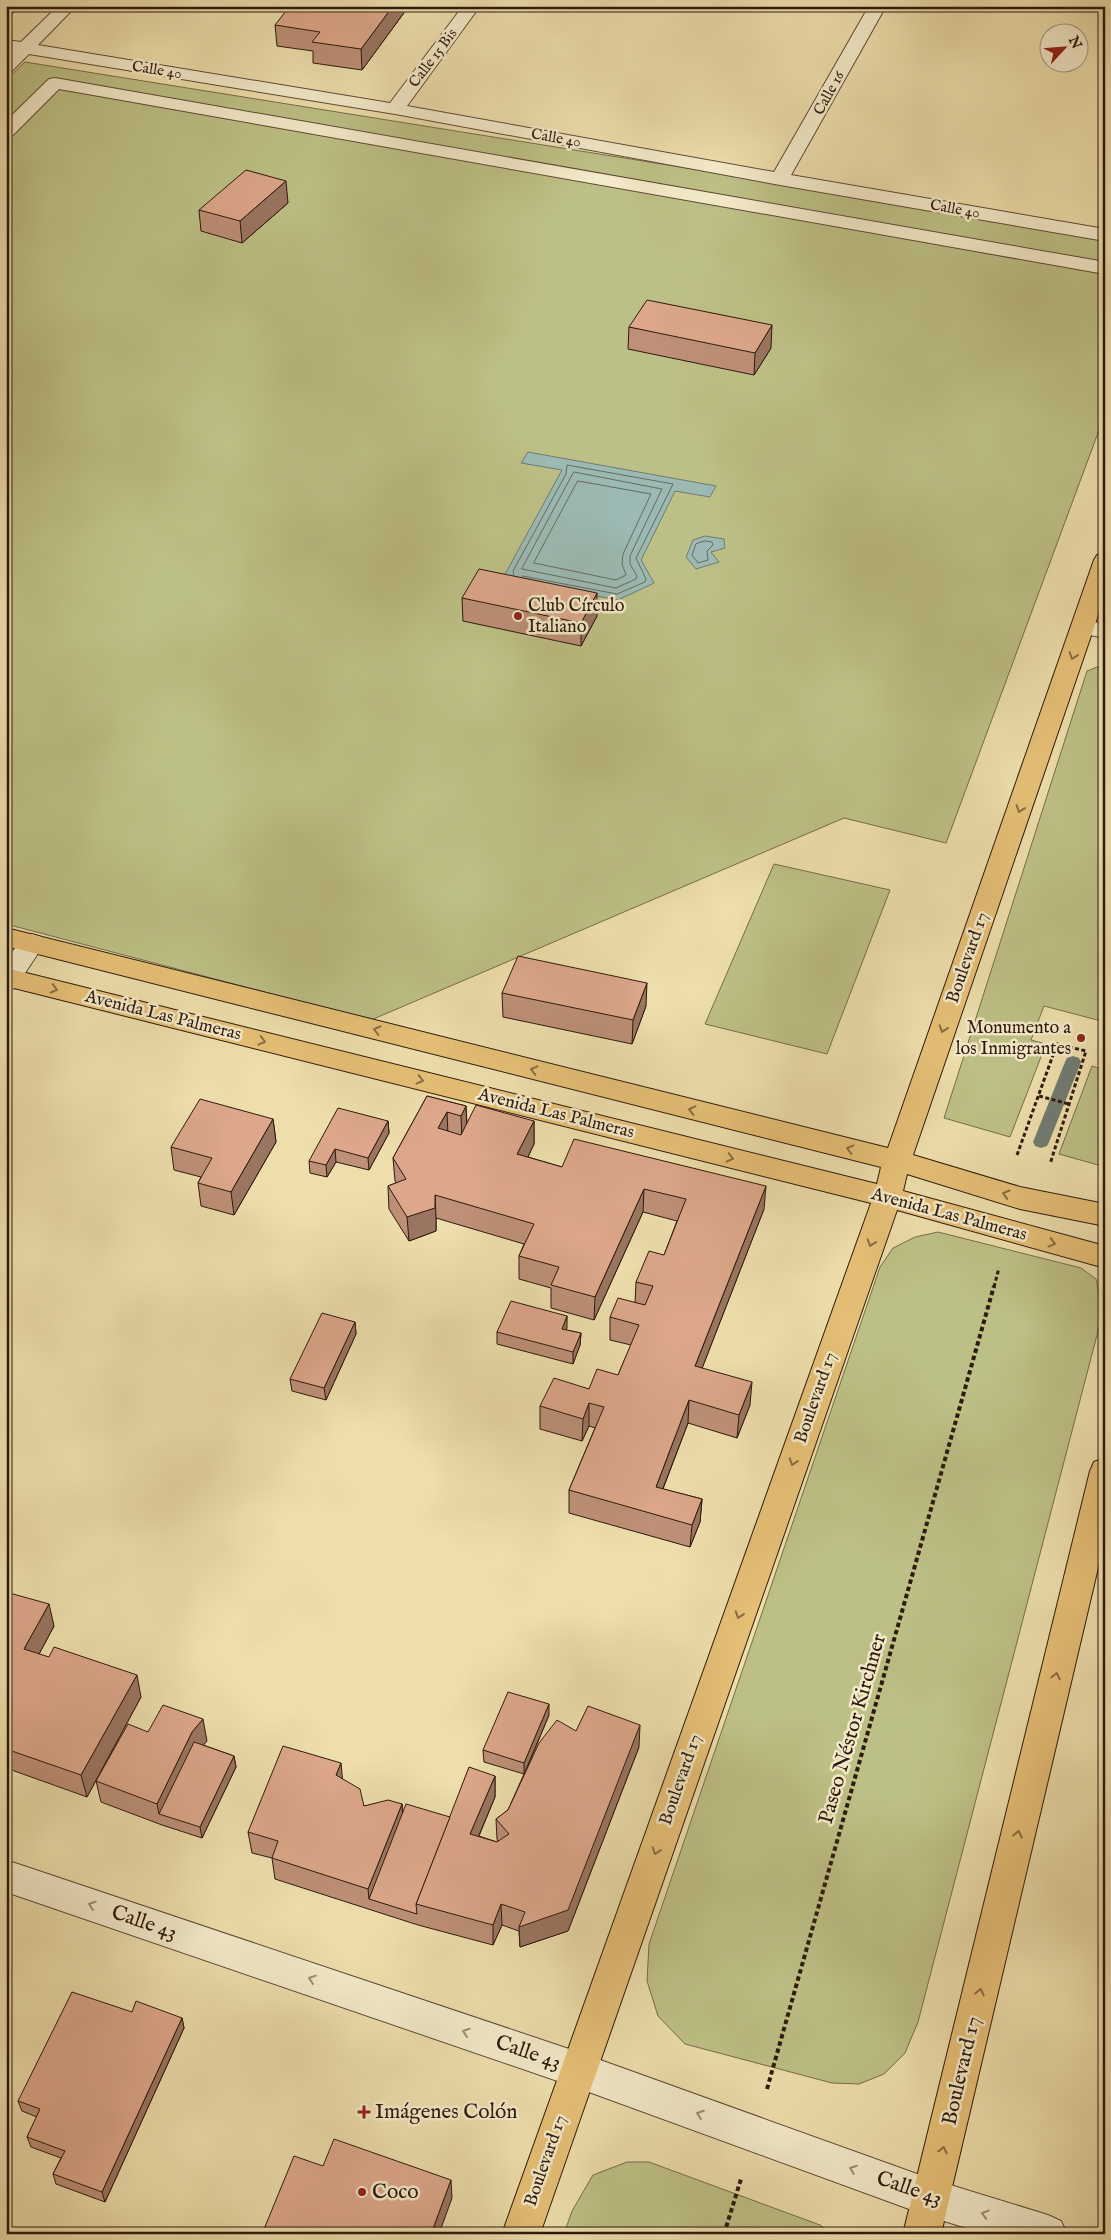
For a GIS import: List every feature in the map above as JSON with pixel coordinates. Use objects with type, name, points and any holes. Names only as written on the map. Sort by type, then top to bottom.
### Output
[{"type":"main road","name":"Boulevard 17","points":[[521,2234],[887,1197],[897,1161],[1094,629],[1105,560]]},
{"type":"main road","name":"Avenida Las Palmeras","points":[[6,937],[897,1161],[1020,1198],[1105,1215]]},
{"type":"main road","name":"Avenida Las Palmeras","points":[[7,979],[887,1197],[1105,1257]]},
{"type":"main road","name":"Boulevard 17","points":[[922,2234],[1105,1471]]},
{"type":"street","points":[[6,67],[68,6]]},
{"type":"street","name":"Calle 15 Bis","points":[[395,109],[472,6]]},
{"type":"street","name":"Calle 16","points":[[780,179],[878,6]]},
{"type":"street","name":"Calle 40","points":[[6,45],[395,109],[780,179],[1105,234]]},
{"type":"street","points":[[6,132],[55,83],[1105,268]]},
{"type":"street","points":[[7,979],[32,944]]},
{"type":"street","name":"Calle 43","points":[[6,1876],[578,2070],[932,2198],[1048,2234]]},
{"type":"path","points":[[1017,1156],[1057,1044],[1086,1051],[1050,1164]]},
{"type":"path","points":[[1038,1096],[1069,1104]]},
{"type":"path","name":"Paseo Néstor Kirchner","points":[[724,2234],[755,2134],[1009,1231]]},
{"type":"green space","name":"Club Círculo Italiano","points":[[25,62],[1105,235],[1105,414],[946,843],[844,818],[371,1020],[6,924],[6,80]]},
{"type":"green space","points":[[1105,664],[1105,1022],[1044,1006],[1031,1040],[1046,1044],[1010,1137],[944,1118],[1087,671]]},
{"type":"green space","points":[[774,864],[890,890],[827,1054],[705,1024]]},
{"type":"green space","points":[[1092,1066],[1105,1070],[1105,1167],[1059,1154]]},
{"type":"green space","points":[[938,1232],[1081,1268],[1096,1279],[1103,1312],[918,2022],[905,2053],[884,2074],[859,2084],[832,2083],[685,2044],[658,2016],[647,1981],[649,1944],[880,1267],[893,1248],[915,1237]]},
{"type":"green space","points":[[627,2162],[649,2162],[820,2225],[833,2234],[564,2234],[572,2211],[593,2175]]},
{"type":"water","points":[[528,452],[716,486],[710,497],[675,491],[641,560],[654,583],[618,600],[503,578],[562,470],[521,463]]},
{"type":"water","points":[[705,536],[724,539],[725,548],[711,552],[719,562],[696,569],[686,557],[693,540]]},
{"type":"building","points":[[290,6],[317,6],[339,9],[342,6],[393,6],[361,49],[312,42],[320,32],[275,25]]},
{"type":"building","points":[[246,170],[286,181],[240,221],[199,210]]},
{"type":"building","points":[[647,300],[772,325],[755,353],[629,327]]},
{"type":"building","points":[[479,569],[597,593],[581,623],[462,598]]},
{"type":"building","points":[[518,956],[647,983],[633,1020],[502,993]]},
{"type":"building","points":[[427,1096],[466,1106],[461,1116],[447,1112],[438,1128],[461,1135],[476,1105],[534,1121],[517,1154],[562,1167],[574,1139],[766,1186],[695,1366],[752,1382],[739,1415],[689,1400],[656,1487],[702,1499],[692,1525],[569,1490],[604,1407],[589,1403],[583,1419],[540,1406],[554,1378],[589,1389],[597,1369],[618,1375],[639,1325],[610,1317],[618,1298],[645,1305],[653,1286],[636,1282],[649,1251],[664,1255],[686,1199],[644,1189],[595,1297],[551,1285],[559,1267],[519,1256],[534,1224],[435,1195],[435,1208],[407,1217],[388,1186],[406,1179],[393,1158]]},
{"type":"building","points":[[200,1099],[273,1119],[231,1192],[198,1183],[212,1158],[171,1147]]},
{"type":"building","points":[[338,1108],[388,1121],[368,1158],[335,1149],[326,1165],[309,1161]]},
{"type":"building","points":[[511,1301],[567,1316],[562,1329],[581,1333],[573,1352],[497,1332]]},
{"type":"building","points":[[322,1313],[355,1322],[324,1388],[290,1379]]},
{"type":"building","points":[[6,1592],[49,1604],[24,1649],[49,1657],[54,1647],[137,1675],[81,1775],[6,1749]]},
{"type":"building","points":[[508,1692],[549,1704],[524,1763],[483,1750]]},
{"type":"building","points":[[163,1705],[203,1719],[192,1732],[157,1804],[96,1781],[128,1724],[148,1732]]},
{"type":"building","points":[[588,1706],[640,1725],[568,1910],[519,1927],[525,1912],[501,1904],[493,1925],[416,1904],[469,1767],[495,1776],[470,1834],[497,1842],[509,1834],[496,1819],[508,1810],[539,1743],[557,1720],[576,1731]]},
{"type":"building","points":[[194,1742],[234,1756],[200,1827],[159,1814]]},
{"type":"building","points":[[283,1746],[341,1763],[336,1775],[360,1789],[364,1806],[388,1800],[402,1804],[368,1889],[272,1858],[278,1841],[248,1832]]},
{"type":"building","points":[[406,1804],[450,1817],[416,1904],[417,1914],[369,1899]]},
{"type":"building","points":[[72,1992],[132,2012],[136,2001],[182,2018],[102,2192],[53,2174],[65,2151],[27,2137],[40,2109],[18,2101]]},
{"type":"building","name":"Coco","points":[[334,2139],[451,2180],[431,2234],[262,2234],[294,2156],[323,2166]]},
{"type":"waterway","points":[[1041,1142],[1073,1062]]},
{"type":"place","name":"Club Círculo Italiano","points":[[518,616]]},
{"type":"place","name":"Monumento a los Inmigrantes","points":[[1081,1038]]},
{"type":"place","name":"Imágenes Colón","points":[[364,2112]]},
{"type":"place","name":"Coco","points":[[362,2192]]}]
